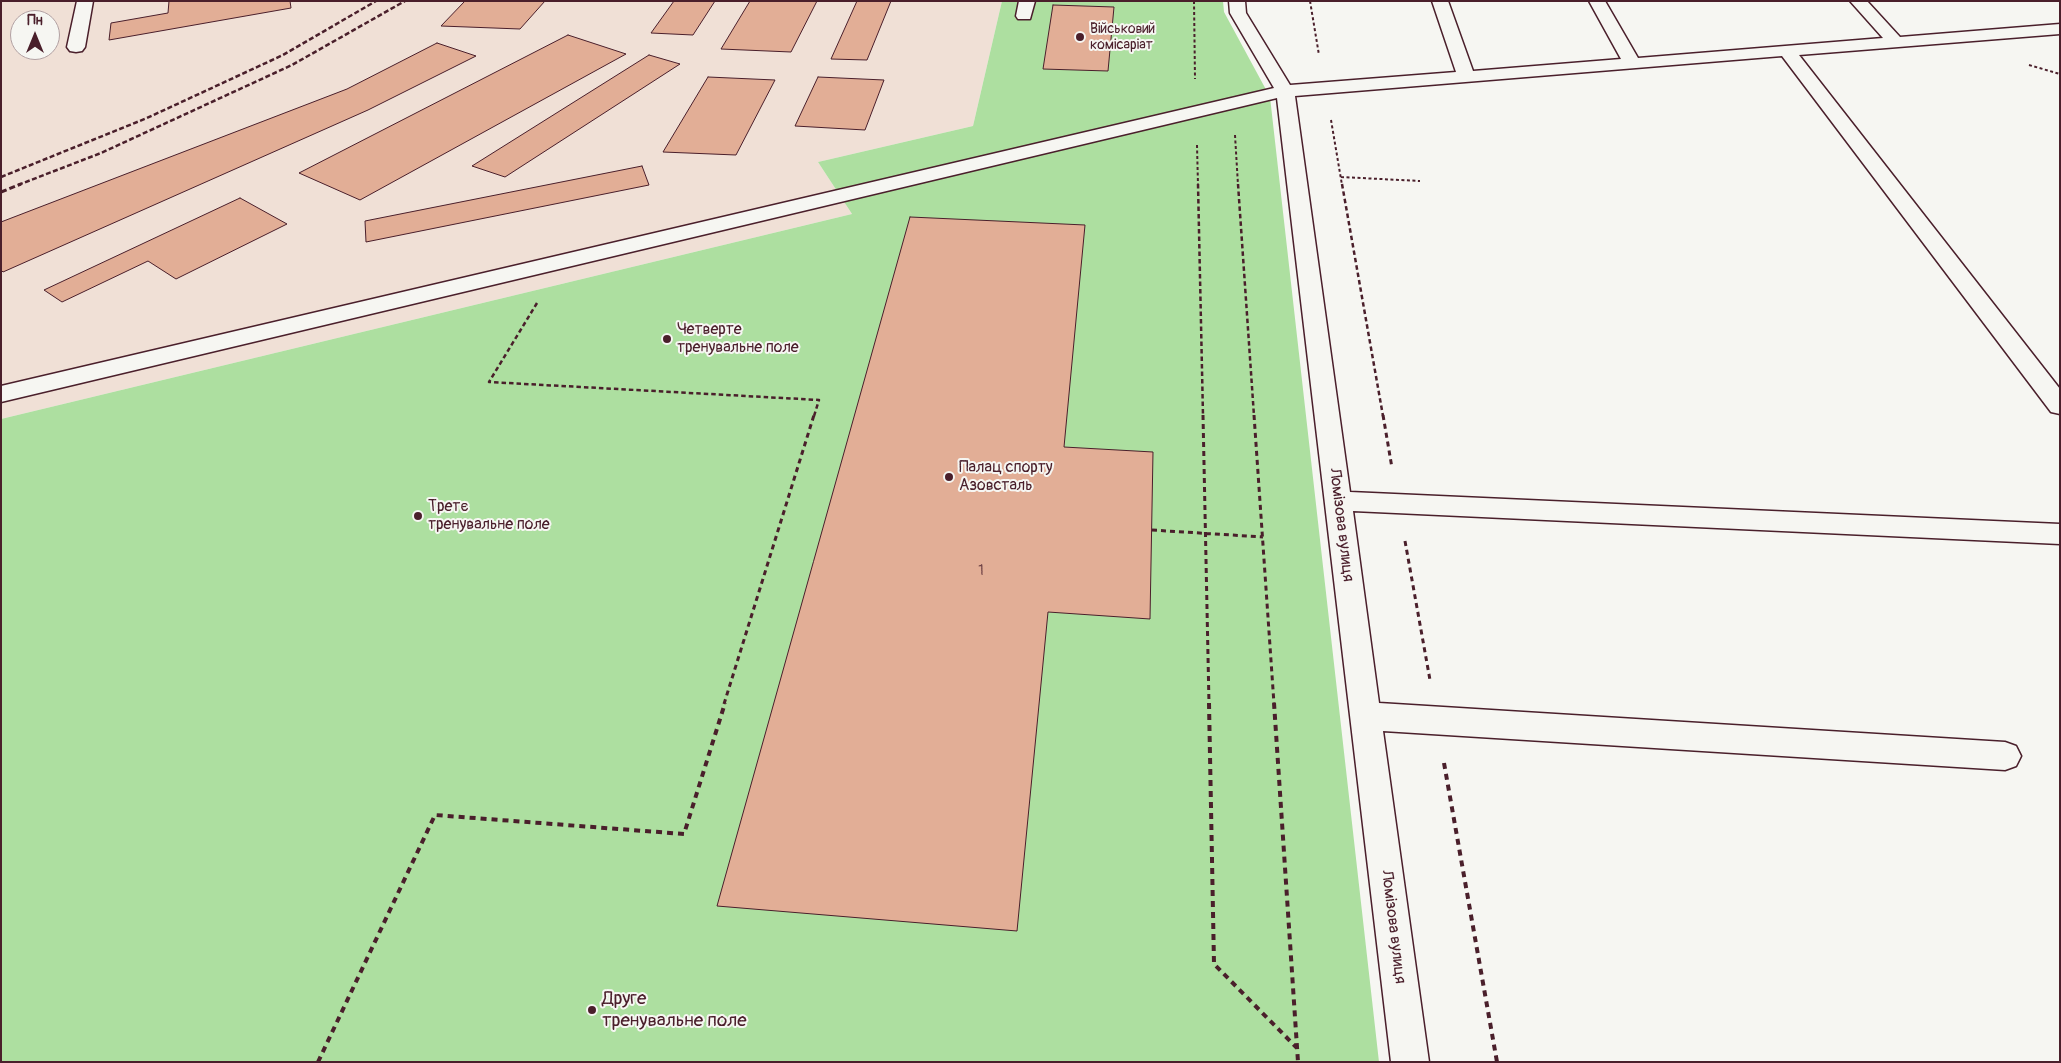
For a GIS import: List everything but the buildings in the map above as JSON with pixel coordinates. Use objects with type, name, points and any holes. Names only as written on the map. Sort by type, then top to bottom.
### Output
[{"type":"street","points":[[76,47],[85,1]]},
{"type":"street","name":"Ломізова вулиця","points":[[1237,1],[1238,13],[1285,92],[1410,1062]]},
{"type":"street","points":[[1440,1],[1466,77]]},
{"type":"street","points":[[1597,1],[1632,64]]},
{"type":"street","points":[[1858,1],[1896,42]]},
{"type":"street","points":[[1,394],[1285,92],[2060,29]]},
{"type":"street","points":[[1787,51],[2060,406]]},
{"type":"street","points":[[1338,501],[2060,534]]},
{"type":"street","points":[[1365,716],[2005,756]]},
{"type":"path","points":[[1194,1],[1214,964],[1297,1048]]},
{"type":"path","points":[[1233,104],[1298,1062]]},
{"type":"path","points":[[1341,177],[1420,181]]},
{"type":"path","points":[[318,1062],[435,815],[684,834],[819,400],[489,382],[539,300]]},
{"type":"path","points":[[1152,530],[1263,537]]},
{"type":"shaded area","points":[[1,1],[1002,1],[973,126],[818,162],[852,214],[1,419]]},
{"type":"green space","points":[[1002,1],[1223,1],[1224,12],[1270,97],[1379,1062],[1,1062],[1,419],[852,214],[818,162],[973,126]]},
{"type":"railway","points":[[1,177],[147,118],[283,55],[376,1]]},
{"type":"railway","points":[[18,185],[101,153],[292,65],[405,1]]},
{"type":"railway","points":[[1,192],[21,184]]},
{"type":"place","name":"Військовий комісаріат","points":[[1080,37]]},
{"type":"place","name":"Четверте тренувальне поле","points":[[667,339]]},
{"type":"place","name":"Палац спорту Азовсталь","points":[[949,477]]},
{"type":"place","name":"Третє тренувальне поле","points":[[418,516]]},
{"type":"place","name":"Друге тренувальне поле","points":[[592,1010]]}]
